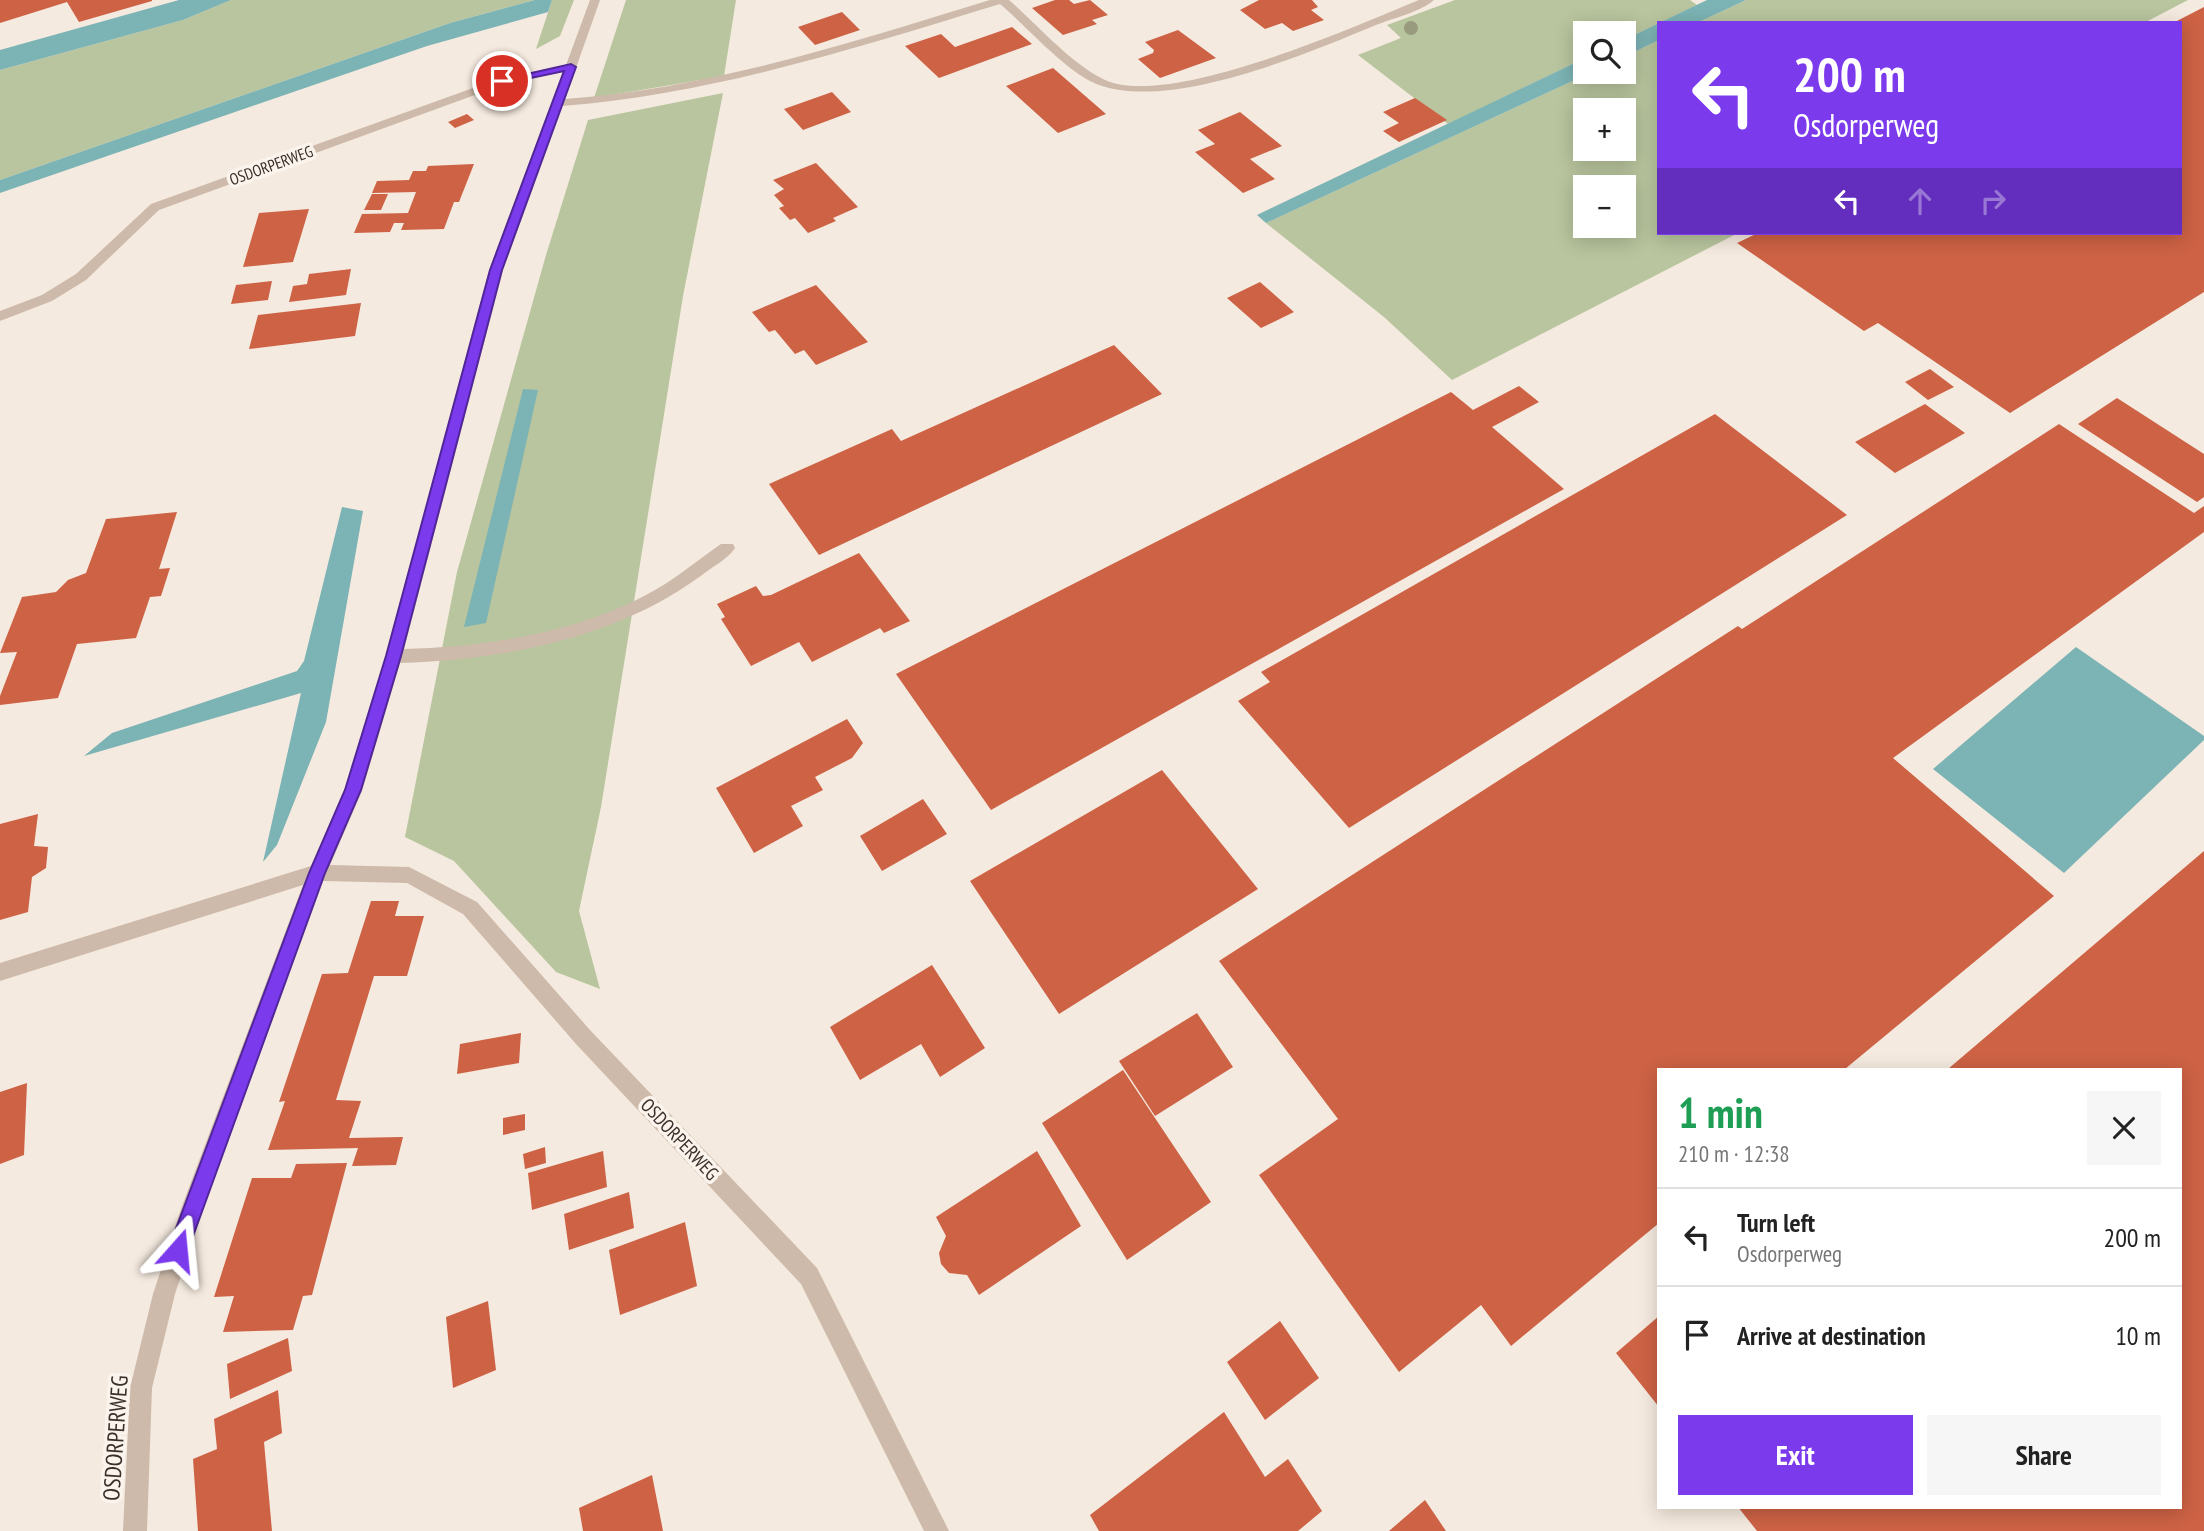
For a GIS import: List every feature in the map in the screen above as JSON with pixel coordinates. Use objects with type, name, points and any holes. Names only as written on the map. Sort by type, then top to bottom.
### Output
[{"type":"street","name":"OSDORPERWEG","points":[[135,1531],[141,1388],[164,1294],[192,1206],[317,873],[353,790],[394,656],[496,270],[595,0]]},
{"type":"street","points":[[558,103],[601,100],[748,74],[1002,0],[1101,83],[1130,92],[1222,77],[1429,0]]},
{"type":"street","name":"OSDORPERWEG","points":[[0,316],[47,298],[81,277],[155,207],[502,81],[571,67]]},
{"type":"street","points":[[394,656],[430,657],[574,629],[652,599],[727,548]]},
{"type":"street","name":"OSDORPERWEG","points":[[317,873],[409,875],[470,908],[583,1037],[809,1276],[937,1531]]},
{"type":"street","points":[[0,972],[317,873]]},
{"type":"green space","points":[[231,0],[535,0],[450,23],[0,180],[0,70],[183,20]]},
{"type":"green space","points":[[552,0],[574,0],[560,36],[536,49]]},
{"type":"green space","points":[[626,0],[736,0],[724,76],[594,98]]},
{"type":"green space","points":[[1455,0],[1690,0],[1697,5],[1664,21],[1657,21],[1657,24],[1636,34],[1636,21],[1573,21],[1573,64],[1448,124],[1358,55],[1401,38],[1387,25]]},
{"type":"green space","points":[[1746,0],[2188,0],[2148,21],[1701,21]]},
{"type":"green space","points":[[1657,41],[1657,235],[1734,235],[1452,380],[1384,317],[1266,223],[1573,81],[1573,84],[1636,84],[1636,51]]},
{"type":"green space","points":[[723,93],[683,296],[601,807],[579,911],[600,989],[556,972],[454,861],[405,837],[457,572],[546,255],[588,120]]},
{"type":"water","points":[[179,0],[231,0],[183,20],[0,70],[0,50]]},
{"type":"water","points":[[535,0],[552,0],[548,12],[427,46],[0,193],[0,180],[450,23]]},
{"type":"water","points":[[1707,0],[1746,0],[1701,21],[1663,21]]},
{"type":"water","points":[[1657,24],[1657,41],[1636,51],[1636,34]]},
{"type":"water","points":[[1573,64],[1573,81],[1266,223],[1257,215]]},
{"type":"water","points":[[523,389],[538,390],[486,623],[464,627]]},
{"type":"water","points":[[342,507],[363,511],[326,722],[277,845],[263,862],[301,693],[84,756],[112,733],[297,671],[304,661]]},
{"type":"water","points":[[2076,647],[2204,736],[2204,740],[2064,873],[1933,769]]},
{"type":"building","points":[[0,0],[152,1],[79,22],[67,2],[0,23]]},
{"type":"building","points":[[1055,0],[1069,0],[1074,4],[1090,0],[1108,15],[1092,20],[1097,24],[1063,35],[1032,8]]},
{"type":"building","points":[[1259,0],[1312,0],[1318,7],[1311,10],[1324,20],[1293,31],[1282,23],[1265,29],[1240,10]]},
{"type":"building","points":[[2204,7],[2204,292],[2010,413],[1878,323],[1864,331],[1737,243],[1754,235],[2182,235],[2182,21],[2177,21]]},
{"type":"building","points":[[842,12],[860,30],[815,45],[798,27]]},
{"type":"building","points":[[1012,27],[1032,44],[939,78],[905,46],[941,34],[955,47]]},
{"type":"building","points":[[1178,30],[1216,58],[1160,78],[1138,59],[1153,53],[1154,50],[1145,42]]},
{"type":"building","points":[[1053,68],[1106,114],[1058,133],[1006,86]]},
{"type":"building","points":[[832,92],[851,112],[803,130],[784,109]]},
{"type":"building","points":[[1415,98],[1447,120],[1399,142],[1383,131],[1399,123],[1383,112]]},
{"type":"building","points":[[1240,112],[1282,146],[1250,159],[1275,179],[1243,193],[1195,152],[1215,144],[1198,130]]},
{"type":"building","points":[[467,114],[474,120],[455,128],[448,122]]},
{"type":"building","points":[[816,163],[858,207],[833,218],[836,221],[808,233],[795,218],[790,220],[779,208],[784,206],[774,195],[784,189],[773,180]]},
{"type":"building","points":[[474,164],[459,202],[454,202],[444,229],[401,230],[404,223],[394,223],[390,232],[354,233],[362,214],[408,213],[416,192],[372,193],[377,181],[409,180],[413,171],[426,171],[428,166]]},
{"type":"building","points":[[372,194],[388,194],[381,210],[364,210]]},
{"type":"building","points":[[309,209],[293,262],[243,267],[259,213]]},
{"type":"building","points":[[351,269],[346,295],[289,302],[293,286],[307,284],[309,274]]},
{"type":"building","points":[[272,281],[268,300],[231,304],[236,285]]},
{"type":"building","points":[[1260,282],[1294,312],[1261,328],[1227,298]]},
{"type":"building","points":[[816,285],[868,342],[816,365],[804,350],[795,354],[775,330],[769,332],[752,312]]},
{"type":"building","points":[[361,303],[355,336],[249,349],[258,315]]},
{"type":"building","points":[[1114,345],[1162,394],[819,555],[769,484],[892,429],[901,441]]},
{"type":"building","points":[[1930,369],[1954,387],[1928,400],[1905,382]]},
{"type":"building","points":[[1519,386],[1539,402],[1492,427],[1564,489],[991,810],[896,674],[1451,392],[1473,410]]},
{"type":"building","points":[[2117,398],[2204,454],[2204,497],[2197,502],[2078,424]]},
{"type":"building","points":[[1925,404],[1965,433],[1895,473],[1855,442]]},
{"type":"building","points":[[1715,414],[1847,515],[1349,828],[1238,701],[1270,682],[1261,672]]},
{"type":"building","points":[[2059,424],[2194,513],[2204,506],[2204,532],[1893,758],[2054,896],[1846,1068],[1657,1068],[1657,1225],[1511,1346],[1481,1305],[1399,1372],[1259,1175],[1338,1119],[1219,961],[1738,626],[1742,629]]},
{"type":"building","points":[[177,512],[159,569],[170,568],[161,596],[150,597],[136,638],[77,644],[58,698],[0,705],[0,696],[17,652],[0,653],[22,597],[56,592],[68,580],[86,573],[106,519]]},
{"type":"building","points":[[859,553],[910,621],[884,633],[880,628],[812,662],[799,642],[751,666],[721,619],[725,617],[717,604],[756,586],[763,596],[771,595]]},
{"type":"building","points":[[847,719],[863,743],[852,758],[815,777],[823,790],[791,806],[803,826],[754,853],[716,788]]},
{"type":"building","points":[[1162,770],[1258,889],[1059,1014],[970,881]]},
{"type":"building","points":[[923,799],[947,834],[882,871],[860,836]]},
{"type":"building","points":[[38,814],[34,846],[48,847],[46,868],[32,877],[28,912],[0,920],[0,824]]},
{"type":"building","points":[[2204,851],[2204,1531],[1757,1531],[1740,1509],[2182,1509],[2182,1068],[1949,1068]]},
{"type":"building","points":[[371,901],[399,901],[395,916],[424,916],[407,976],[374,976],[336,1100],[361,1101],[349,1138],[403,1137],[396,1165],[352,1166],[358,1148],[268,1150],[285,1101],[279,1102],[322,974],[348,973]]},
{"type":"building","points":[[932,965],[985,1048],[940,1077],[921,1044],[860,1080],[830,1027]]},
{"type":"building","points":[[1197,1013],[1233,1067],[1155,1116],[1119,1061]]},
{"type":"building","points":[[521,1033],[519,1063],[457,1074],[460,1044]]},
{"type":"building","points":[[1123,1070],[1211,1202],[1127,1260],[1042,1123]]},
{"type":"building","points":[[27,1083],[24,1155],[0,1164],[0,1092]]},
{"type":"building","points":[[525,1114],[525,1130],[503,1135],[503,1118]]},
{"type":"building","points":[[545,1147],[546,1163],[525,1169],[523,1154]]},
{"type":"building","points":[[603,1151],[607,1187],[532,1210],[528,1173]]},
{"type":"building","points":[[1037,1151],[1081,1226],[979,1295],[967,1275],[949,1273],[941,1264],[939,1253],[946,1236],[936,1217]]},
{"type":"building","points":[[347,1163],[312,1295],[303,1296],[293,1330],[223,1332],[234,1296],[214,1297],[252,1178],[291,1178],[296,1164]]},
{"type":"building","points":[[629,1192],[634,1228],[569,1250],[564,1214]]},
{"type":"building","points":[[685,1222],[697,1286],[620,1315],[609,1250]]},
{"type":"building","points":[[488,1301],[496,1370],[453,1388],[446,1317]]},
{"type":"building","points":[[1657,1318],[1657,1404],[1616,1353]]},
{"type":"building","points":[[1280,1321],[1319,1378],[1265,1420],[1227,1362]]},
{"type":"building","points":[[288,1338],[292,1371],[230,1399],[227,1364]]},
{"type":"building","points":[[278,1390],[282,1433],[264,1442],[272,1531],[198,1531],[193,1459],[217,1449],[214,1419]]},
{"type":"building","points":[[1224,1412],[1265,1477],[1288,1459],[1322,1511],[1298,1531],[1099,1531],[1090,1515]]},
{"type":"building","points":[[652,1475],[663,1531],[583,1531],[579,1508]]},
{"type":"building","points":[[1425,1500],[1446,1531],[1389,1531]]},
{"type":"route","points":[[178,1250],[317,873],[353,790],[367,749],[496,270],[571,67],[502,81]]}]
